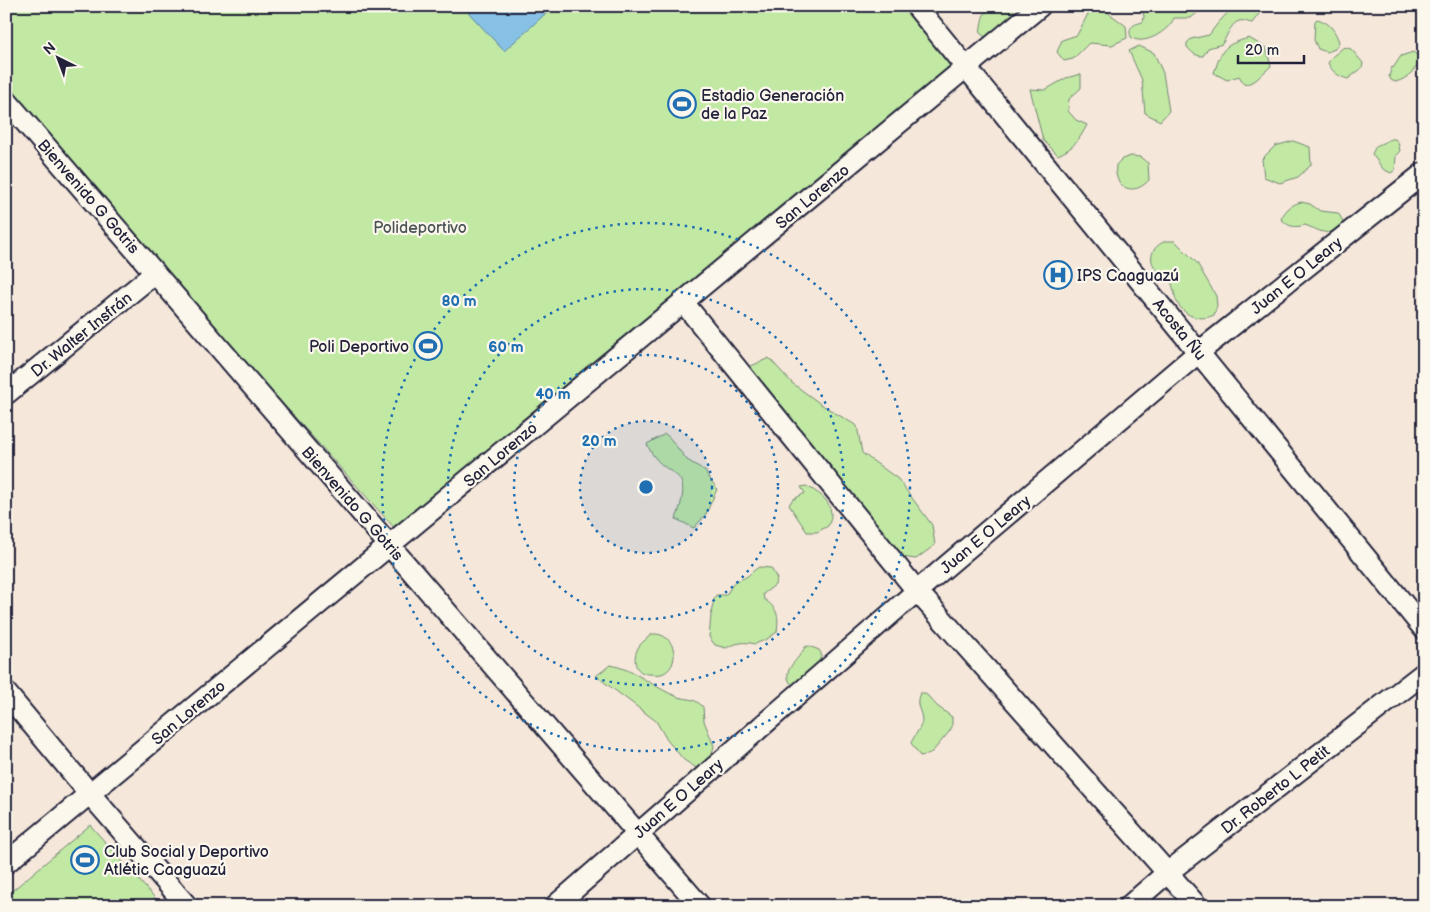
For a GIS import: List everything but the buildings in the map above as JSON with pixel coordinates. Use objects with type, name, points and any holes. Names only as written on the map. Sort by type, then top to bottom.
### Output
[{"type":"street","name":"Acosta Ñu","points":[[916,6],[1424,628]]},
{"type":"street","name":"San Lorenzo","points":[[6,863],[1040,6]]},
{"type":"street","name":"Bienvenido G Gotris","points":[[6,100],[700,906]]},
{"type":"street","name":"Juan E O Leary","points":[[555,906],[917,591],[1199,352],[1424,173]]},
{"type":"street","name":"Dr. Walter Insfrán","points":[[6,394],[155,273]]},
{"type":"street","points":[[684,302],[917,591],[1197,906]]},
{"type":"street","name":"Dr. Roberto L Petit","points":[[1128,906],[1424,673]]},
{"type":"street","points":[[6,694],[187,906]]},
{"type":"green space","name":"Poli Deportivo","points":[[6,6],[906,6],[952,64],[399,533],[6,96]]},
{"type":"green space","points":[[998,6],[1011,6],[1014,10],[1014,20],[990,41],[980,33],[983,19],[988,10]]},
{"type":"green space","points":[[1142,6],[1200,7],[1198,12],[1191,18],[1174,18],[1167,28],[1155,36],[1149,39],[1136,40],[1131,37],[1130,31],[1134,25],[1143,22]]},
{"type":"green space","points":[[1234,6],[1265,6],[1252,23],[1236,22],[1222,44],[1208,48],[1203,56],[1196,55],[1187,47],[1187,43],[1191,39],[1209,35]]},
{"type":"green space","points":[[1102,8],[1126,26],[1127,38],[1112,45],[1089,43],[1073,59],[1064,61],[1057,52],[1062,40],[1077,35],[1088,14]]},
{"type":"green space","points":[[1317,19],[1328,24],[1336,34],[1339,42],[1335,49],[1327,52],[1318,49],[1314,40],[1315,21]]},
{"type":"green space","points":[[1249,38],[1266,48],[1271,66],[1256,80],[1245,85],[1239,76],[1227,80],[1214,73],[1219,58],[1225,49],[1234,43]]},
{"type":"green space","points":[[1139,46],[1154,53],[1163,73],[1169,111],[1160,121],[1145,113],[1142,80],[1129,51]]},
{"type":"green space","points":[[1344,47],[1351,49],[1363,63],[1362,68],[1348,79],[1336,74],[1328,63]]},
{"type":"green space","points":[[1413,52],[1420,57],[1420,62],[1403,79],[1395,82],[1391,80],[1389,76],[1392,67],[1401,56]]},
{"type":"green space","points":[[1081,74],[1081,88],[1069,99],[1068,111],[1076,120],[1087,125],[1076,143],[1058,155],[1043,140],[1030,89],[1045,90],[1066,78]]},
{"type":"green space","points":[[1395,139],[1398,142],[1400,151],[1396,155],[1395,170],[1391,173],[1383,169],[1372,154],[1376,146]]},
{"type":"green space","points":[[1293,141],[1310,147],[1311,165],[1298,177],[1280,183],[1264,177],[1262,159],[1275,146]]},
{"type":"green space","points":[[1131,156],[1140,157],[1148,163],[1149,180],[1137,188],[1131,189],[1125,188],[1121,184],[1116,173],[1116,165],[1122,159]]},
{"type":"green space","points":[[1301,202],[1310,204],[1320,211],[1338,213],[1343,221],[1334,230],[1325,232],[1305,225],[1292,226],[1281,219],[1289,208]]},
{"type":"green space","points":[[1166,241],[1175,241],[1197,263],[1216,296],[1217,306],[1214,315],[1197,318],[1187,314],[1179,306],[1171,283],[1154,267],[1152,262],[1154,250]]},
{"type":"green space","points":[[769,358],[792,383],[822,405],[857,426],[862,453],[898,479],[932,525],[935,545],[916,559],[894,556],[837,479],[830,466],[820,459],[796,434],[789,417],[767,403],[749,367]]},
{"type":"green space","points":[[665,434],[687,460],[704,470],[717,489],[706,514],[694,528],[676,519],[683,488],[681,480],[654,456],[647,444]]},
{"type":"green space","points":[[806,486],[824,498],[831,511],[828,526],[817,532],[807,532],[789,505],[792,500],[805,493],[801,487]]},
{"type":"green space","points":[[759,567],[771,568],[777,579],[775,585],[763,594],[764,599],[775,609],[778,621],[777,632],[755,644],[740,643],[726,648],[715,645],[709,637],[716,595],[726,595],[735,581],[746,577]]},
{"type":"green space","points":[[652,634],[661,635],[667,639],[672,644],[674,651],[672,665],[667,671],[660,674],[649,674],[640,671],[635,659],[637,649]]},
{"type":"green space","points":[[809,646],[819,650],[821,653],[815,674],[793,686],[788,676],[791,666],[805,647]]},
{"type":"green space","points":[[610,665],[628,670],[669,693],[700,704],[703,707],[704,721],[714,746],[710,761],[698,769],[684,760],[667,740],[656,721],[596,676]]},
{"type":"green space","points":[[920,693],[928,696],[937,706],[952,717],[952,727],[933,751],[927,755],[920,756],[911,743],[922,721],[918,705]]},
{"type":"green space","name":"Club Social y Deportivo Atlétic Caaguazú","points":[[90,825],[162,906],[6,906],[6,896]]},
{"type":"water","points":[[473,6],[554,6],[504,51],[467,11]]},
{"type":"place","name":"Estadio Generación de la Paz","points":[[682,104]]},
{"type":"place","name":"IPS Caaguazú","points":[[1058,275]]},
{"type":"place","name":"Poli Deportivo","points":[[428,346]]},
{"type":"place","name":"Club Social y Deportivo Atlétic Caaguazú","points":[[85,860]]},
{"type":"park label","name":"Polideportivo","points":[[420,227]]}]
